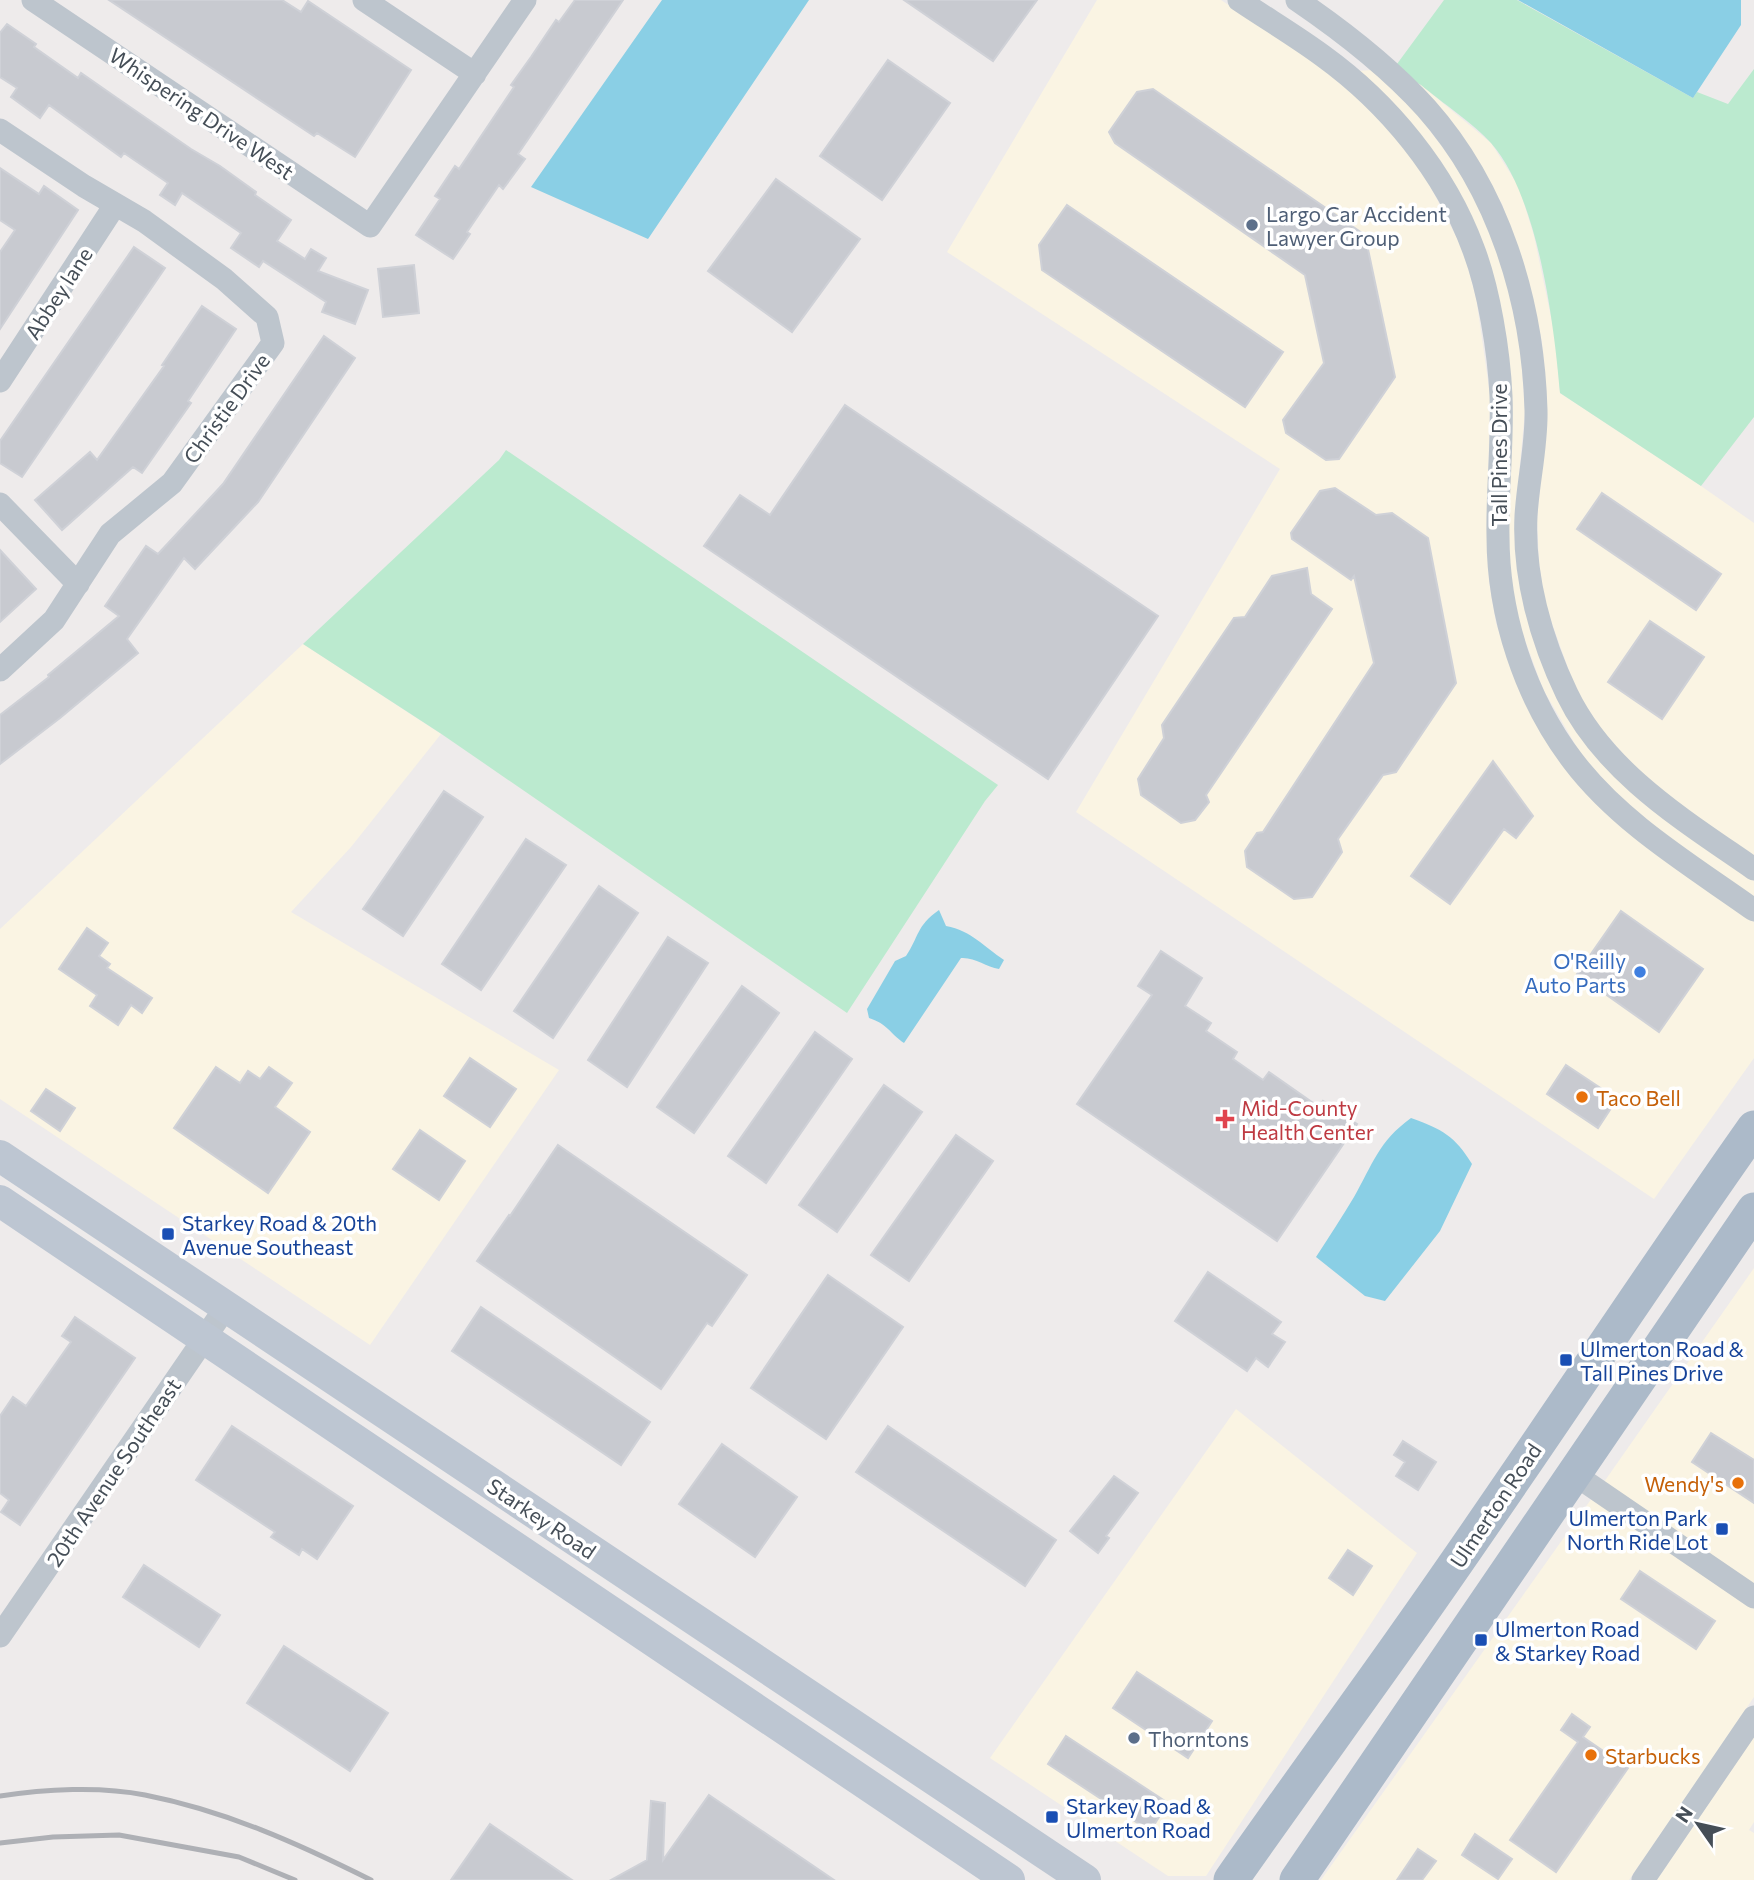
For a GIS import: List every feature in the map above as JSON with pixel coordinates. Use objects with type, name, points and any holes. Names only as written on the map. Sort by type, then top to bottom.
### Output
[{"type":"main road","name":"Ulmerton Road","points":[[1231,1880],[1311,1764],[1401,1643],[1665,1254],[1754,1128]]},
{"type":"main road","name":"Starkey Road","points":[[0,1156],[1085,1880]]},
{"type":"main road","name":"Starkey Road","points":[[0,1200],[1009,1880]]},
{"type":"main road","points":[[1297,1880],[1754,1210]]},
{"type":"street","name":"Whispering Drive West","points":[[33,0],[370,226],[475,74]]},
{"type":"street","points":[[364,0],[475,74],[525,0]]},
{"type":"street","name":"Tall Pines Drive","points":[[1239,0],[1324,57],[1370,95],[1407,134],[1434,171],[1473,248],[1486,296],[1501,395],[1498,537],[1500,581],[1507,622],[1517,652],[1550,726],[1573,761],[1641,830],[1754,910]]},
{"type":"street","name":"Tall Pines Drive","points":[[1297,0],[1338,28],[1385,67],[1427,109],[1461,155],[1493,208],[1516,277],[1531,341],[1536,412],[1526,518],[1534,605],[1568,696],[1593,736],[1635,782],[1656,801],[1754,869]]},
{"type":"street","name":"Christie Drive","points":[[0,130],[84,187],[144,221],[224,279],[267,317],[273,343],[172,483],[110,534],[54,620],[0,670]]},
{"type":"street","name":"Abbey lane","points":[[0,380],[116,205]]},
{"type":"street","points":[[0,503],[78,584]]},
{"type":"street","name":"20th Avenue Southeast","points":[[0,1636],[226,1307]]},
{"type":"street","points":[[1574,1474],[1754,1597]]},
{"type":"street","points":[[1643,1880],[1754,1717]]},
{"type":"shaded area","points":[[1097,0],[1221,0],[1318,65],[1362,102],[1398,140],[1425,176],[1463,250],[1476,297],[1490,395],[1487,536],[1489,581],[1496,623],[1507,655],[1634,837],[1754,922],[1754,1058],[1654,1199],[1076,812],[1280,469],[947,252]]},
{"type":"shaded area","points":[[1372,70],[1419,116],[1452,160],[1483,212],[1506,278],[1520,342],[1525,411],[1515,516],[1518,563],[1524,608],[1543,665],[1628,789],[1650,809],[1754,881],[1754,898],[1648,823],[1620,797],[1582,756],[1543,689],[1518,621],[1511,581],[1484,246],[1357,71]]},
{"type":"shaded area","points":[[1412,80],[1491,143],[1519,187],[1534,236],[1555,336],[1560,393],[1754,523],[1754,857],[1662,793],[1642,775],[1602,730],[1577,693],[1545,604],[1539,563],[1537,519],[1547,413],[1542,342],[1527,275],[1502,204],[1470,150]]},
{"type":"shaded area","points":[[303,644],[441,734],[351,847],[291,912],[559,1070],[370,1345],[0,1099],[0,929]]},
{"type":"shaded area","points":[[1754,1268],[1754,1584],[1604,1482]]},
{"type":"shaded area","points":[[1236,1409],[1417,1553],[1206,1876],[1168,1876],[990,1758]]},
{"type":"shaded area","points":[[1592,1498],[1754,1608],[1754,1697],[1629,1880],[1321,1880]]},
{"type":"shaded area","points":[[1754,1737],[1754,1822],[1749,1830],[1754,1833],[1754,1880],[1657,1880]]},
{"type":"green space","points":[[1444,0],[1517,0],[1693,98],[1697,92],[1728,104],[1754,69],[1754,417],[1701,486],[1560,393],[1541,262],[1521,195],[1507,166],[1484,136],[1412,80],[1397,64]]},
{"type":"green space","points":[[506,450],[998,785],[847,1013],[440,733],[303,644],[499,460]]},
{"type":"water","points":[[662,0],[809,0],[648,239],[531,187]]},
{"type":"water","points":[[1518,0],[1741,0],[1741,25],[1693,98]]},
{"type":"water","points":[[939,910],[946,926],[970,935],[1004,960],[999,969],[961,958],[904,1043],[884,1026],[869,1018],[867,1009],[895,961],[906,956],[922,927]]},
{"type":"water","points":[[1411,1118],[1447,1135],[1472,1164],[1440,1231],[1385,1301],[1365,1296],[1316,1257],[1383,1145]]},
{"type":"building","points":[[109,0],[282,0],[301,12],[308,1],[411,70],[355,157],[317,133],[314,136]]},
{"type":"building","points":[[575,0],[623,0],[518,154],[525,159],[503,189],[499,185],[467,232],[470,234],[453,259],[416,235],[440,199],[435,196],[455,166],[459,169],[514,87],[511,85],[556,20],[559,22]]},
{"type":"building","points":[[904,0],[1037,0],[993,61]]},
{"type":"building","points":[[7,24],[78,78],[81,73],[220,166],[291,220],[277,241],[305,259],[311,249],[326,258],[318,271],[368,290],[355,324],[322,312],[326,302],[263,261],[259,267],[231,248],[241,233],[182,193],[175,205],[160,195],[168,183],[124,153],[121,157],[49,105],[40,118],[11,97],[17,88],[0,77],[0,33]]},
{"type":"building","points":[[888,60],[950,103],[882,200],[820,156]]},
{"type":"building","points":[[1153,89],[1365,235],[1395,377],[1339,459],[1326,460],[1286,433],[1283,420],[1324,363],[1305,275],[1115,143],[1109,132],[1137,92]]},
{"type":"building","points":[[0,168],[39,194],[44,186],[78,210],[0,329],[0,252],[15,230],[0,220]]},
{"type":"building","points":[[776,179],[860,239],[792,332],[708,271]]},
{"type":"building","points":[[1067,205],[1283,352],[1245,407],[1042,270],[1039,245]]},
{"type":"building","points":[[134,247],[165,268],[22,477],[0,463],[0,441]]},
{"type":"building","points":[[414,265],[419,313],[383,317],[378,269]]},
{"type":"building","points":[[202,306],[236,329],[188,401],[191,403],[142,473],[133,467],[62,530],[35,500],[90,452],[97,460],[164,366],[162,365]]},
{"type":"building","points":[[324,336],[355,358],[258,502],[195,569],[184,558],[127,639],[138,653],[0,764],[0,715],[49,677],[48,675],[119,616],[105,606],[146,546],[158,554],[223,484]]},
{"type":"building","points":[[845,405],[1158,616],[1048,779],[704,546],[740,495],[770,515]]},
{"type":"building","points":[[1335,488],[1376,515],[1392,513],[1428,538],[1456,683],[1396,772],[1383,775],[1338,839],[1342,852],[1312,897],[1294,899],[1247,867],[1245,851],[1257,833],[1263,832],[1374,663],[1354,576],[1351,580],[1292,539],[1291,533],[1320,491]]},
{"type":"building","points":[[1602,493],[1721,574],[1696,610],[1577,529]]},
{"type":"building","points":[[0,550],[36,589],[0,622]]},
{"type":"building","points":[[1307,568],[1311,594],[1332,609],[1206,795],[1209,802],[1195,820],[1181,823],[1141,795],[1138,779],[1164,738],[1162,725],[1234,618],[1245,617],[1272,576]]},
{"type":"building","points":[[1650,621],[1704,657],[1662,719],[1608,682]]},
{"type":"building","points":[[1493,761],[1533,816],[1516,838],[1504,829],[1450,904],[1411,876]]},
{"type":"building","points":[[444,791],[483,817],[403,936],[363,909]]},
{"type":"building","points":[[526,839],[566,865],[481,990],[442,964]]},
{"type":"building","points":[[599,886],[638,913],[553,1038],[514,1011]]},
{"type":"building","name":"O'Reilly Auto Parts","points":[[1621,911],[1703,969],[1659,1032],[1577,974]]},
{"type":"building","points":[[87,928],[108,943],[99,956],[110,964],[107,968],[152,998],[142,1013],[131,1005],[118,1025],[90,1006],[97,995],[59,969]]},
{"type":"building","points":[[668,937],[708,963],[627,1087],[588,1060]]},
{"type":"building","name":"Mid-County Health Center","points":[[1161,951],[1202,978],[1185,1006],[1211,1023],[1206,1031],[1237,1052],[1233,1059],[1263,1080],[1269,1072],[1319,1107],[1323,1101],[1357,1124],[1277,1241],[1077,1104],[1152,995],[1138,986]]},
{"type":"building","points":[[742,986],[779,1013],[694,1133],[657,1107]]},
{"type":"building","points":[[815,1032],[852,1059],[766,1183],[728,1156]]},
{"type":"building","points":[[470,1058],[516,1089],[490,1127],[444,1096]]},
{"type":"building","name":"Taco Bell","points":[[1566,1065],[1617,1099],[1598,1128],[1547,1094]]},
{"type":"building","points":[[216,1067],[240,1083],[248,1071],[260,1079],[269,1067],[292,1083],[275,1107],[310,1132],[268,1193],[174,1128]]},
{"type":"building","points":[[884,1085],[922,1112],[837,1232],[799,1205]]},
{"type":"building","points":[[46,1089],[75,1108],[60,1131],[31,1111]]},
{"type":"building","points":[[420,1130],[465,1161],[439,1200],[393,1169]]},
{"type":"building","points":[[956,1135],[993,1161],[909,1281],[871,1255]]},
{"type":"building","points":[[558,1145],[747,1275],[712,1326],[707,1323],[661,1389],[477,1261]]},
{"type":"building","points":[[1208,1272],[1281,1322],[1272,1334],[1285,1342],[1268,1367],[1256,1358],[1247,1371],[1175,1321]]},
{"type":"building","points":[[828,1275],[903,1327],[826,1439],[751,1388]]},
{"type":"building","points":[[481,1307],[650,1422],[621,1465],[452,1351]]},
{"type":"building","points":[[75,1317],[135,1358],[20,1525],[1,1512],[9,1500],[0,1493],[0,1416],[13,1397],[26,1406],[71,1342],[62,1336]]},
{"type":"building","points":[[232,1426],[353,1506],[317,1559],[302,1549],[299,1555],[271,1537],[275,1532],[196,1480]]},
{"type":"building","points":[[888,1426],[1056,1540],[1025,1586],[856,1472]]},
{"type":"building","name":"Wendy's","points":[[1711,1433],[1754,1460],[1754,1503],[1692,1462]]},
{"type":"building","points":[[1403,1441],[1436,1462],[1418,1490],[1396,1476],[1405,1462],[1394,1455]]},
{"type":"building","points":[[722,1444],[797,1497],[755,1557],[679,1504]]},
{"type":"building","points":[[1114,1476],[1138,1493],[1106,1536],[1109,1538],[1098,1553],[1070,1531]]},
{"type":"building","points":[[1348,1550],[1372,1566],[1353,1595],[1329,1578]]},
{"type":"building","points":[[144,1565],[220,1615],[199,1647],[123,1597]]},
{"type":"building","points":[[1640,1571],[1715,1621],[1696,1649],[1621,1599]]},
{"type":"building","points":[[284,1646],[388,1713],[350,1771],[247,1703]]},
{"type":"building","points":[[1137,1672],[1212,1721],[1188,1758],[1113,1708]]},
{"type":"building","points":[[1572,1714],[1590,1727],[1583,1737],[1628,1768],[1556,1872],[1510,1840],[1578,1742],[1561,1730]]},
{"type":"building","points":[[1066,1736],[1168,1803],[1150,1831],[1048,1764]]},
{"type":"building","points":[[709,1795],[834,1880],[611,1880],[647,1860],[651,1801],[665,1803],[663,1860]]},
{"type":"building","points":[[490,1824],[572,1880],[451,1880]]},
{"type":"building","points":[[1475,1834],[1512,1859],[1498,1879],[1462,1855]]},
{"type":"building","points":[[1418,1849],[1436,1861],[1422,1880],[1397,1880]]},
{"type":"railway","points":[[0,1796],[54,1790],[145,1795],[233,1819],[316,1853],[371,1880]]},
{"type":"railway","points":[[0,1843],[53,1837],[119,1835],[239,1857],[295,1880]]},
{"type":"place","name":"Largo Car Accident Lawyer Group","points":[[1252,225]]},
{"type":"place","name":"O'Reilly Auto Parts","points":[[1640,972]]},
{"type":"place","name":"Taco Bell","points":[[1582,1097]]},
{"type":"place","name":"Mid-County Health Center","points":[[1225,1119]]},
{"type":"place","name":"Starkey Road & 20th Avenue Southeast","points":[[168,1234]]},
{"type":"place","name":"Ulmerton Road & Tall Pines Drive","points":[[1566,1360]]},
{"type":"place","name":"Wendy's","points":[[1738,1483]]},
{"type":"place","name":"Ulmerton Park North Ride Lot","points":[[1722,1529]]},
{"type":"place","name":"Ulmerton Road & Starkey Road","points":[[1481,1640]]},
{"type":"place","name":"Thorntons","points":[[1134,1738]]},
{"type":"place","name":"Starbucks","points":[[1591,1755]]},
{"type":"place","name":"Starkey Road & Ulmerton Road","points":[[1052,1817]]}]
